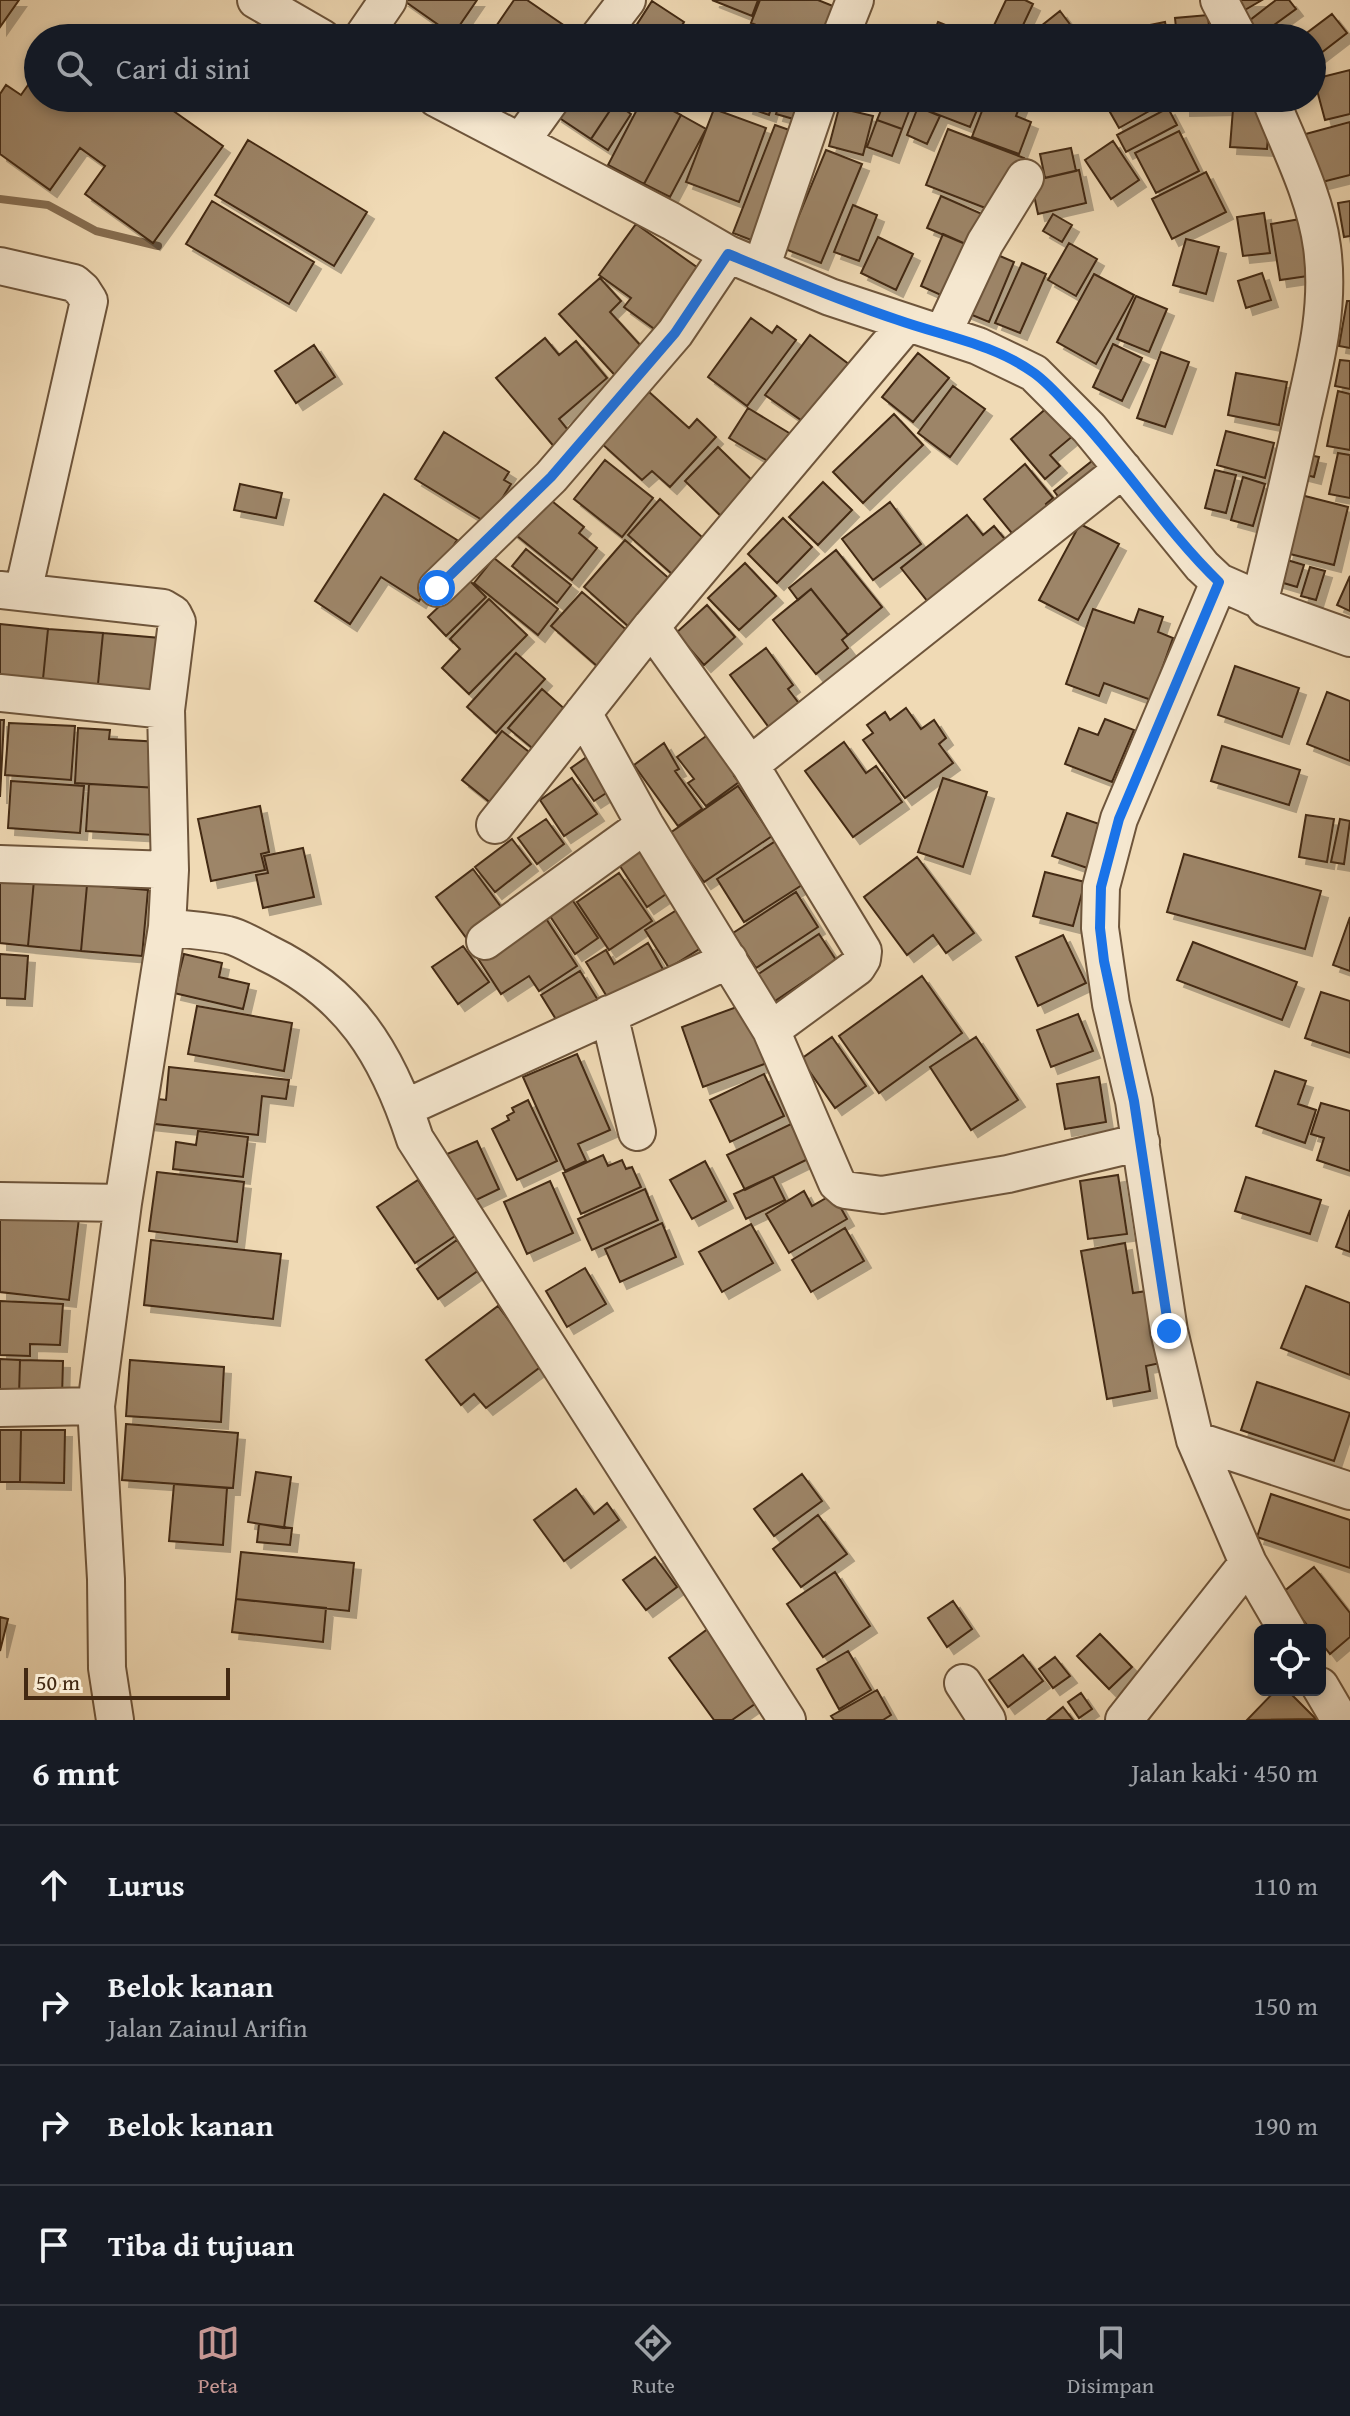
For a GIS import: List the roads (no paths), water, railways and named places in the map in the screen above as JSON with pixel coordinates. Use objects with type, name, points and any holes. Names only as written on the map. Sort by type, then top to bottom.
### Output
[{"type":"street","points":[[256,0],[298,24]]},
{"type":"street","points":[[372,24],[388,0]]},
{"type":"street","points":[[609,24],[627,0]]},
{"type":"street","points":[[846,24],[855,0]]},
{"type":"street","points":[[1219,0],[1232,24]]},
{"type":"street","points":[[464,112],[728,254],[830,297],[943,333],[1007,358],[1034,373],[1089,428],[1186,549],[1219,582],[1260,600],[1266,608],[1350,638]]},
{"type":"street","points":[[521,141],[542,112]]},
{"type":"street","points":[[761,268],[814,112]]},
{"type":"street","points":[[1260,600],[1323,328],[1325,282],[1322,246],[1309,193],[1276,112]]},
{"type":"street","points":[[943,333],[985,243],[1025,178]]},
{"type":"street","points":[[437,588],[551,477],[675,333],[728,254]]},
{"type":"street","points":[[0,266],[74,283],[89,301],[11,591],[163,608],[173,614],[177,622],[166,710],[170,870],[167,927],[123,1203],[96,1406],[106,1579],[107,1668],[115,1720]]},
{"type":"street","points":[[495,825],[651,627],[907,323]]},
{"type":"street","points":[[750,765],[1123,469]]},
{"type":"street","points":[[1219,582],[1119,819],[1101,887],[1100,928],[1141,1142],[1169,1331],[1195,1440],[1248,1563],[1284,1624]]},
{"type":"street","points":[[651,627],[750,765],[863,951],[857,967],[771,1030]]},
{"type":"street","points":[[0,693],[166,710]]},
{"type":"street","points":[[583,713],[645,825],[771,1030],[837,1183],[845,1190],[882,1195],[973,1181],[1141,1142]]},
{"type":"street","points":[[485,941],[645,825]]},
{"type":"street","points":[[0,864],[170,870]]},
{"type":"street","points":[[167,927],[231,936],[288,963],[328,990],[369,1035],[405,1108],[415,1139],[787,1720]]},
{"type":"street","points":[[405,1108],[729,960]]},
{"type":"street","points":[[609,1014],[637,1132]]},
{"type":"street","points":[[0,1201],[123,1203]]},
{"type":"street","points":[[0,1408],[96,1406]]},
{"type":"street","points":[[1195,1440],[1350,1491]]},
{"type":"street","points":[[1124,1720],[1248,1563]]},
{"type":"street","points":[[963,1683],[987,1720]]},
{"type":"street","points":[[1326,1696],[1340,1720]]},
{"type":"waterway","points":[[0,199],[48,205],[96,231],[158,246]]}]
